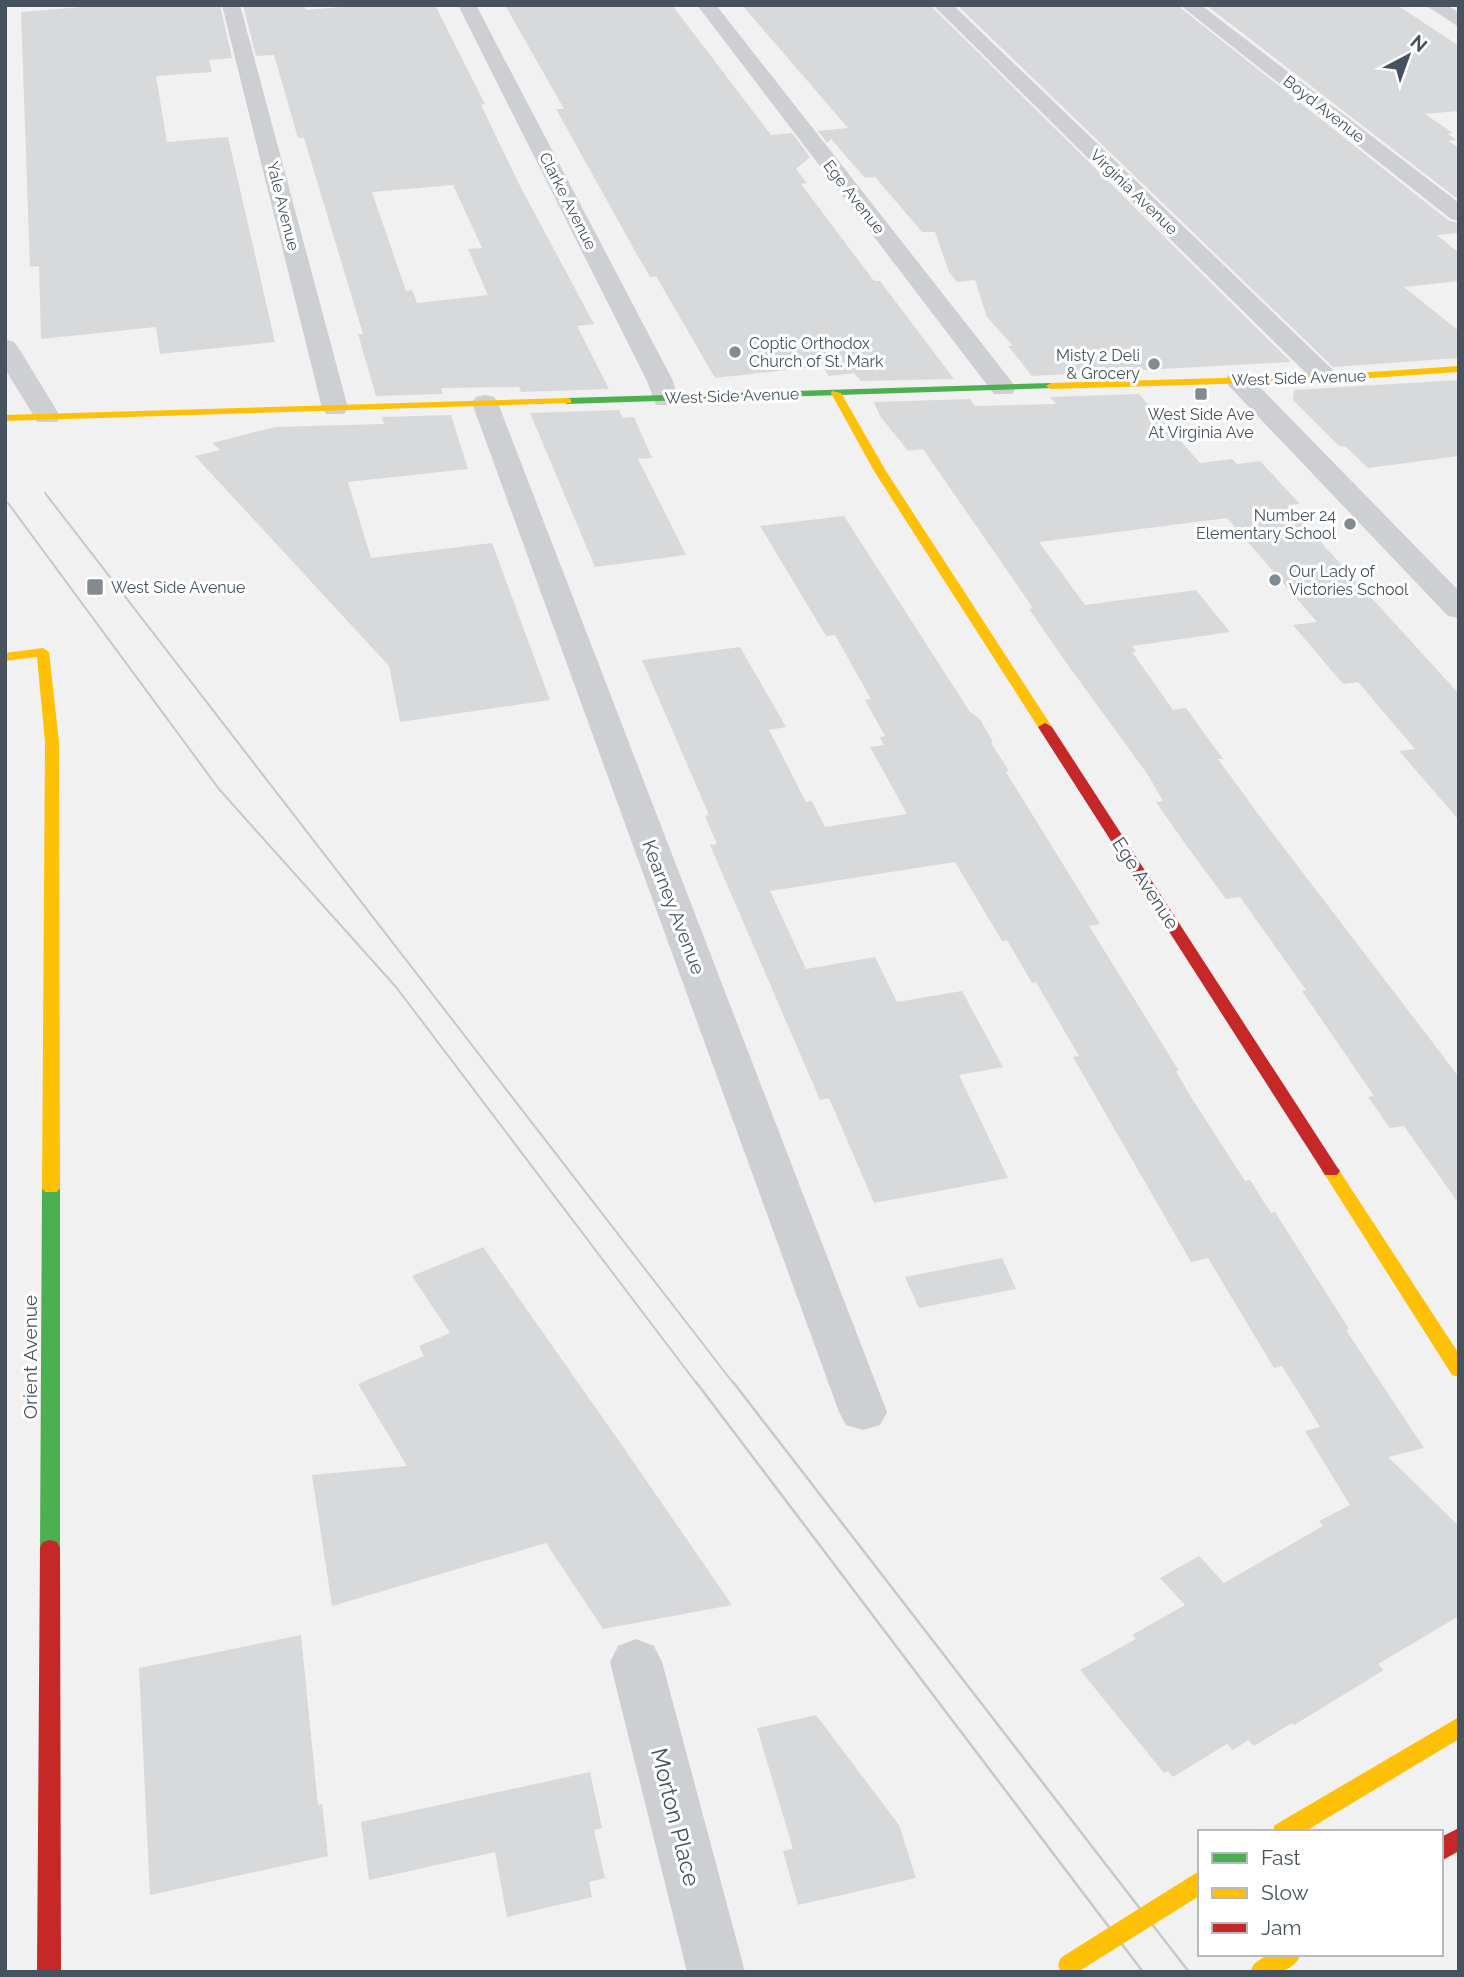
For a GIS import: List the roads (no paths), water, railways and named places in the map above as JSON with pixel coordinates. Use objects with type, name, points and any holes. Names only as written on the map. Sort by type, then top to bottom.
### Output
[{"type":"street","name":"Yale Avenue","points":[[231,5],[335,408]]},
{"type":"street","name":"Clarke Avenue","points":[[467,5],[660,381],[665,398]]},
{"type":"street","name":"Ege Avenue","points":[[706,5],[1003,388]]},
{"type":"street","name":"Virginia Avenue","points":[[942,5],[1326,378]]},
{"type":"street","name":"Boyd Avenue","points":[[1189,5],[1459,214]]},
{"type":"street","points":[[1434,5],[1459,21]]},
{"type":"street","points":[[5,346],[47,416]]},
{"type":"street","name":"West Side Avenue","points":[[5,418],[1326,378],[1459,369]]},
{"type":"street","points":[[1238,380],[1459,609]]},
{"type":"street","name":"Ege Avenue","points":[[836,393],[880,471],[1459,1370]]},
{"type":"street","name":"Kearney Avenue","points":[[485,403],[863,1412]]},
{"type":"street","name":"Orient Avenue","points":[[5,657],[43,652],[52,742],[50,1972]]},
{"type":"street","name":"Morton Place","points":[[636,1662],[716,1972]]},
{"type":"street","points":[[1286,1830],[1459,1727]]},
{"type":"street","points":[[1443,1849],[1459,1838]]},
{"type":"street","points":[[1063,1968],[1198,1884]]},
{"type":"street","points":[[1262,1972],[1286,1956]]},
{"type":"tram line","points":[[45,493],[734,1384]]},
{"type":"tram line","points":[[8,503],[219,789],[396,987],[697,1384]]},
{"type":"tram line","points":[[696,1382],[1143,1972]]},
{"type":"tram line","points":[[733,1382],[1189,1972]]},
{"type":"place","name":"Coptic Orthodox Church of St. Mark","points":[[735,352]]},
{"type":"place","name":"Misty 2 Deli & Grocery","points":[[1154,364]]},
{"type":"place","name":"West Side Ave At Virginia Ave","points":[[1201,394]]},
{"type":"place","name":"Number 24 Elementary School","points":[[1350,524]]},
{"type":"place","name":"Our Lady of Victories School","points":[[1275,580]]},
{"type":"place","name":"West Side Avenue","points":[[95,587]]}]
